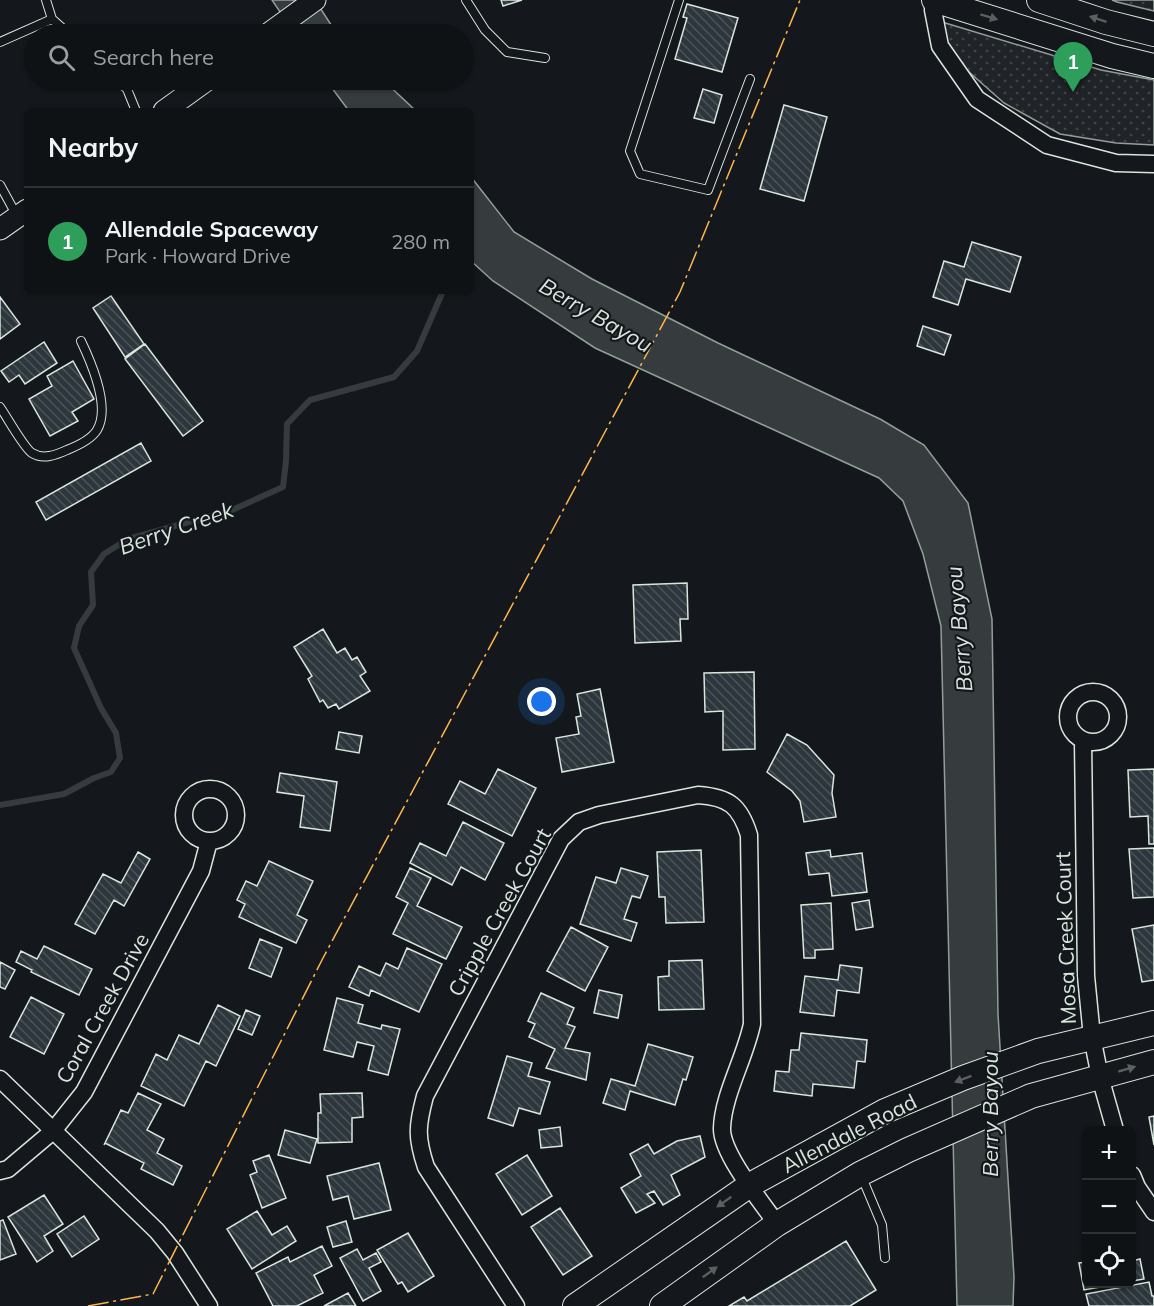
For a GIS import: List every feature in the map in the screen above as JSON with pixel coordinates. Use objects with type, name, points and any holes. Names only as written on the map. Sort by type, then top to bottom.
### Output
[{"type":"main road","points":[[934,0],[1112,56],[1154,66]]},
{"type":"main road","points":[[1040,0],[1106,22],[1154,34]]},
{"type":"main road","name":"Allendale Road","points":[[574,1306],[750,1185],[885,1111],[1038,1051],[1092,1036],[1154,1023]]},
{"type":"main road","name":"Allendale Road","points":[[662,1306],[777,1224],[860,1174],[908,1150],[1031,1096],[1154,1062]]},
{"type":"street","points":[[282,24],[315,0]]},
{"type":"street","points":[[934,0],[933,10],[940,46],[977,99],[1047,145],[1116,164],[1154,164]]},
{"type":"street","points":[[168,108],[193,90]]},
{"type":"street","points":[[0,229],[22,213]]},
{"type":"street","name":"Mosa Creek Court","points":[[1083,740],[1086,976],[1092,1036],[1114,1126]]},
{"type":"street","name":"Cripple Creek Court","points":[[516,1306],[426,1167],[419,1147],[417,1124],[425,1096],[561,839],[579,822],[599,815],[698,795],[714,796],[729,802],[743,816],[748,835],[752,1024],[748,1044],[726,1107],[722,1129],[725,1143],[734,1162],[777,1224]]},
{"type":"street","name":"Coral Creek Drive","points":[[0,1171],[8,1169],[53,1131],[84,1092],[201,871],[208,841]]},
{"type":"street","points":[[0,1079],[157,1231],[175,1253],[209,1306]]},
{"type":"street","points":[[1134,1180],[1154,1212]]},
{"type":"lane","points":[[46,0],[52,19],[58,24]]},
{"type":"lane","points":[[466,0],[485,30],[507,52],[545,58]]},
{"type":"lane","points":[[679,0],[630,151],[640,174],[708,190],[750,79]]},
{"type":"lane","points":[[41,24],[52,19]]},
{"type":"lane","points":[[0,42],[24,31]]},
{"type":"lane","points":[[128,90],[135,108]]},
{"type":"lane","points":[[0,185],[22,213]]},
{"type":"lane","points":[[0,407],[30,452],[43,457],[59,454],[81,444],[97,430],[102,417],[94,369],[81,340]]},
{"type":"lane","points":[[860,1174],[882,1225],[885,1258]]},
{"type":"shaded area","points":[[1112,0],[1154,0],[1154,11],[1117,2]]},
{"type":"shaded area","points":[[942,22],[1101,70],[1154,80],[1154,145],[1116,143],[1060,134],[1004,103],[969,72],[947,48]]},
{"type":"water","points":[[272,0],[315,0],[331,24],[288,24]]},
{"type":"water","points":[[333,90],[394,90],[413,108],[347,108]]},
{"type":"water","name":"Berry Bayou","points":[[474,181],[514,232],[592,279],[718,343],[880,419],[924,445],[968,503],[992,619],[998,1014],[1014,1277],[1013,1306],[957,1306],[941,626],[923,554],[903,501],[879,478],[595,348],[493,281],[474,264]]},
{"type":"building","points":[[501,0],[522,0],[503,6]]},
{"type":"building","points":[[687,4],[738,18],[722,72],[675,59],[687,18],[683,17]]},
{"type":"building","points":[[703,89],[722,95],[714,123],[694,118]]},
{"type":"building","points":[[784,105],[827,117],[804,201],[760,189]]},
{"type":"building","points":[[972,242],[1021,257],[1010,292],[966,279],[958,305],[933,297],[944,261],[964,267]]},
{"type":"building","points":[[111,296],[144,344],[125,357],[93,308]]},
{"type":"building","points":[[0,297],[20,324],[0,339]]},
{"type":"building","points":[[923,326],[951,335],[944,355],[917,346]]},
{"type":"building","points":[[44,342],[57,363],[25,384],[19,375],[9,382],[1,371]]},
{"type":"building","points":[[145,344],[203,421],[183,436],[125,359]]},
{"type":"building","points":[[73,361],[94,399],[72,412],[78,421],[50,436],[29,399],[52,386],[47,376]]},
{"type":"building","points":[[141,443],[151,461],[46,520],[36,502]]},
{"type":"building","points":[[687,583],[688,619],[680,619],[681,641],[635,643],[633,585]]},
{"type":"building","points":[[323,629],[337,653],[345,648],[352,660],[357,657],[366,672],[360,676],[370,691],[339,709],[336,704],[328,708],[323,700],[320,702],[308,679],[312,676],[294,647]]},
{"type":"building","points":[[754,672],[755,749],[723,750],[723,711],[705,712],[704,673]]},
{"type":"building","points":[[600,689],[614,762],[562,772],[556,738],[579,734],[576,717],[581,716],[577,694]]},
{"type":"building","points":[[339,732],[362,736],[359,753],[336,749]]},
{"type":"building","points":[[787,734],[807,745],[834,775],[832,793],[836,817],[804,822],[800,801],[792,791],[767,772]]},
{"type":"building","points":[[498,769],[536,788],[512,836],[448,804],[460,781],[485,794]]},
{"type":"building","points":[[1154,769],[1154,844],[1149,844],[1148,816],[1130,817],[1128,770]]},
{"type":"building","points":[[280,773],[337,782],[330,831],[300,827],[304,796],[277,792]]},
{"type":"building","points":[[463,822],[504,843],[485,880],[461,867],[452,885],[410,863],[420,843],[446,856]]},
{"type":"building","points":[[1154,848],[1154,897],[1133,898],[1129,849]]},
{"type":"building","points":[[701,850],[704,922],[666,923],[665,897],[659,897],[657,852]]},
{"type":"building","points":[[830,850],[831,857],[862,853],[867,892],[832,896],[829,873],[809,875],[806,853]]},
{"type":"building","points":[[138,852],[150,859],[124,906],[114,900],[95,934],[75,924],[103,874],[121,883]]},
{"type":"building","points":[[269,861],[313,881],[297,915],[307,920],[296,943],[239,917],[245,904],[237,900],[246,881],[257,886]]},
{"type":"building","points":[[410,868],[431,878],[417,906],[462,927],[446,959],[393,934],[408,903],[396,897]]},
{"type":"building","points":[[621,868],[648,876],[640,898],[632,896],[624,919],[637,923],[631,941],[580,924],[596,877],[616,883]]},
{"type":"building","points":[[869,900],[873,927],[856,930],[852,903]]},
{"type":"building","points":[[831,903],[833,949],[815,950],[815,958],[804,958],[801,905]]},
{"type":"building","points":[[1154,925],[1154,980],[1142,982],[1132,929]]},
{"type":"building","points":[[571,927],[608,947],[585,991],[547,971]]},
{"type":"building","points":[[260,939],[282,948],[271,977],[249,968]]},
{"type":"building","points":[[44,946],[92,969],[79,995],[31,972],[32,970],[16,962],[21,951],[37,959]]},
{"type":"building","points":[[407,948],[442,964],[419,1012],[371,990],[369,996],[349,987],[359,966],[380,976],[386,963],[398,969]]},
{"type":"building","points":[[702,960],[704,1009],[659,1010],[658,977],[669,976],[669,961]]},
{"type":"building","points":[[0,962],[15,970],[5,989],[0,987]]},
{"type":"building","points":[[840,965],[862,968],[859,993],[837,990],[834,1016],[800,1012],[805,976],[838,980]]},
{"type":"building","points":[[599,990],[622,995],[618,1018],[594,1013]]},
{"type":"building","points":[[541,993],[574,1008],[567,1024],[575,1027],[565,1048],[590,1053],[586,1080],[546,1068],[555,1049],[529,1037],[535,1024],[528,1021]]},
{"type":"building","points":[[31,997],[64,1014],[44,1054],[10,1037]]},
{"type":"building","points":[[337,998],[363,1005],[358,1023],[381,1029],[382,1025],[400,1029],[388,1075],[368,1070],[374,1046],[357,1042],[353,1057],[324,1050]]},
{"type":"building","points":[[218,1005],[240,1016],[216,1066],[206,1061],[184,1106],[141,1086],[156,1054],[167,1060],[179,1035],[199,1044]]},
{"type":"building","points":[[246,1010],[260,1016],[252,1035],[238,1029]]},
{"type":"building","points":[[801,1033],[867,1040],[865,1062],[857,1061],[854,1088],[813,1084],[812,1096],[774,1091],[776,1071],[789,1072],[791,1050],[799,1050]]},
{"type":"building","points":[[648,1044],[693,1057],[675,1105],[630,1091],[625,1110],[603,1103],[611,1079],[635,1086]]},
{"type":"building","points":[[507,1056],[532,1063],[528,1076],[550,1082],[540,1114],[519,1108],[513,1126],[488,1118]]},
{"type":"building","points":[[138,1093],[161,1104],[147,1130],[164,1139],[157,1153],[182,1166],[173,1185],[141,1169],[144,1163],[105,1143],[104,1145],[121,1110],[128,1113]]},
{"type":"building","points":[[362,1093],[363,1117],[352,1118],[352,1142],[318,1143],[320,1094]]},
{"type":"building","points":[[1154,1116],[1154,1145],[1149,1117]]},
{"type":"building","points":[[560,1127],[562,1146],[541,1148],[539,1130]]},
{"type":"building","points":[[285,1130],[317,1139],[310,1163],[278,1155]]},
{"type":"building","points":[[700,1136],[705,1157],[671,1175],[680,1195],[663,1205],[654,1191],[647,1194],[655,1203],[636,1213],[621,1188],[641,1176],[630,1154],[648,1144],[654,1154],[677,1141]]},
{"type":"building","points":[[269,1155],[286,1198],[262,1208],[250,1175],[257,1172],[253,1161]]},
{"type":"building","points":[[527,1155],[552,1196],[522,1215],[496,1174]]},
{"type":"building","points":[[379,1163],[391,1210],[354,1219],[348,1196],[333,1200],[327,1176]]},
{"type":"building","points":[[44,1195],[63,1224],[44,1236],[53,1251],[37,1262],[8,1217]]},
{"type":"building","points":[[560,1208],[592,1256],[563,1275],[531,1227]]},
{"type":"building","points":[[257,1211],[272,1235],[287,1226],[296,1241],[252,1269],[227,1229]]},
{"type":"building","points":[[84,1216],[99,1239],[72,1257],[57,1234]]},
{"type":"building","points":[[3,1220],[16,1254],[0,1260],[0,1221]]},
{"type":"building","points":[[346,1221],[352,1242],[333,1247],[327,1227]]},
{"type":"building","points":[[408,1233],[434,1276],[408,1292],[402,1282],[398,1284],[377,1250]]},
{"type":"building","points":[[846,1241],[876,1290],[850,1306],[729,1306],[744,1297],[747,1301]]},
{"type":"building","points":[[322,1246],[332,1266],[314,1275],[323,1293],[297,1306],[273,1306],[256,1273],[288,1257],[290,1262]]},
{"type":"building","points":[[357,1249],[363,1260],[376,1253],[381,1262],[369,1268],[381,1291],[363,1301],[340,1258]]},
{"type":"building","points":[[1140,1259],[1144,1279],[1136,1280],[1136,1260]]},
{"type":"building","points":[[1079,1263],[1082,1263],[1082,1279]]},
{"type":"building","points":[[1149,1282],[1152,1296],[1154,1296],[1154,1306],[1089,1306],[1086,1294],[1118,1288],[1136,1288],[1136,1284]]},
{"type":"building","points":[[348,1293],[356,1306],[324,1306]]},
{"type":"waterway","name":"Berry Creek","points":[[0,805],[64,794],[111,772],[120,758],[116,733],[101,708],[74,648],[79,626],[93,605],[91,572],[104,554],[128,539],[232,510],[283,487],[287,424],[310,400],[394,377],[417,351],[442,294]]},
{"type":"power","points":[[88,1306],[153,1294],[323,958],[680,292],[800,0]]},
{"type":"place","name":"Allendale Spaceway","points":[[1073,92]]}]
